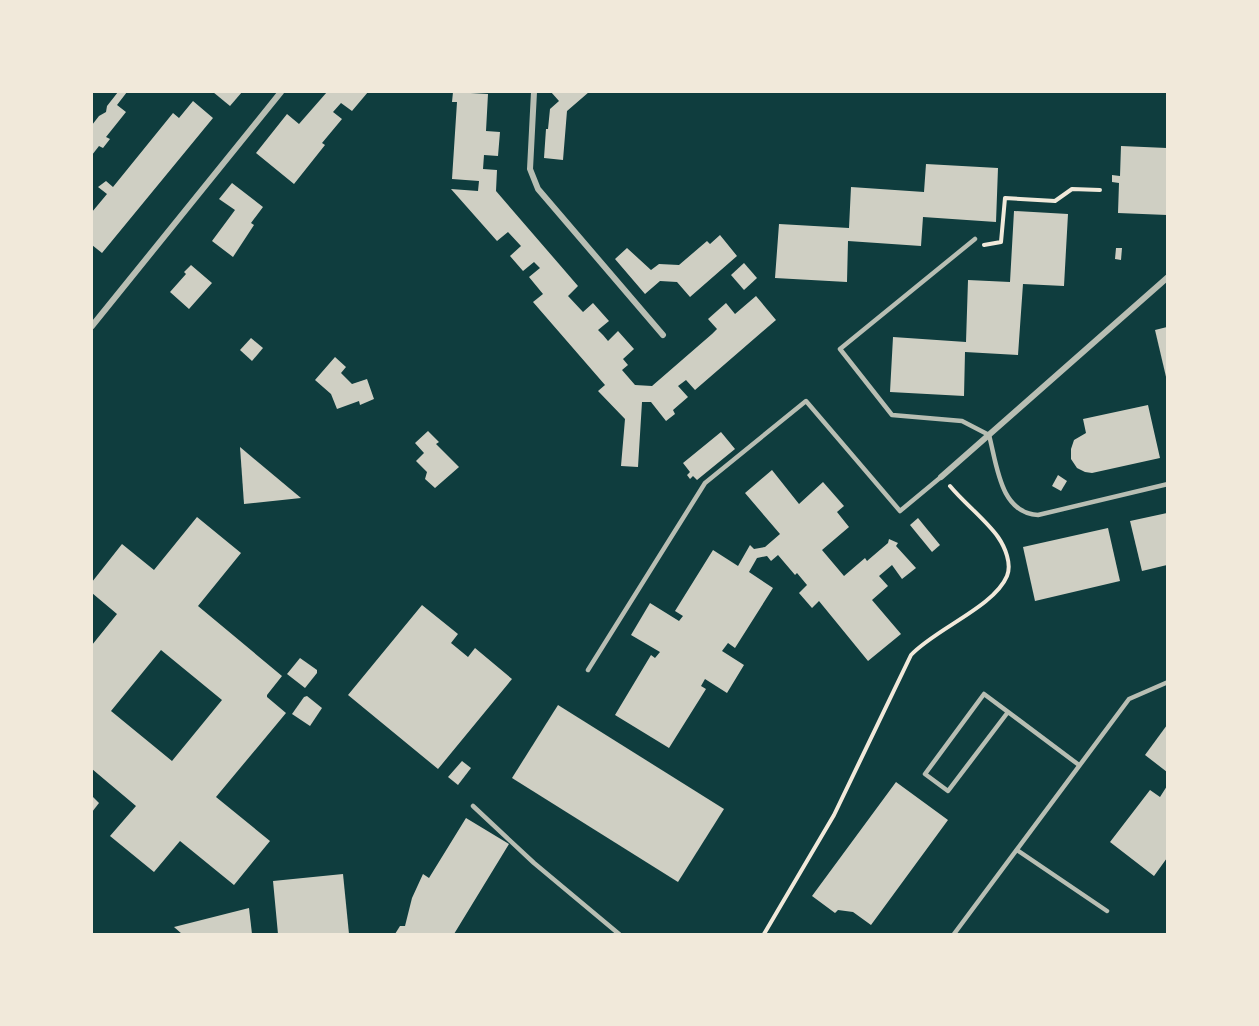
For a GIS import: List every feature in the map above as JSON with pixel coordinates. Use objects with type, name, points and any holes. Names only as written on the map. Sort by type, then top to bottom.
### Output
[{"type":"street","points":[[92,326],[281,92]]},
{"type":"street","points":[[534,92],[530,169],[538,189],[663,335]]},
{"type":"street","points":[[941,477],[1167,277]]},
{"type":"lane","points":[[975,239],[840,349],[892,415],[962,421],[989,435],[1004,490],[1017,509],[1027,514],[1038,515],[1167,484]]},
{"type":"lane","points":[[588,670],[705,483],[806,400],[900,511],[941,477]]},
{"type":"lane","points":[[954,934],[1129,699],[1167,682]]},
{"type":"lane","points":[[1008,712],[948,792],[925,774],[984,694],[1079,765]]},
{"type":"lane","points":[[473,806],[534,863],[619,934]]},
{"type":"lane","points":[[1017,850],[1107,911]]},
{"type":"path","points":[[966,247],[1001,242],[1005,198],[1055,201],[1072,189],[1100,189]]},
{"type":"path","points":[[764,934],[834,815],[911,655],[922,643],[985,602],[1002,586],[1008,574],[1009,560],[998,537],[941,477]]},
{"type":"building","points":[[118,92],[127,92],[117,105],[126,112],[106,137],[110,139],[103,148],[99,146],[92,155],[92,125],[99,116],[106,112],[107,106]]},
{"type":"building","points":[[213,92],[242,92],[230,106]]},
{"type":"building","points":[[327,92],[368,92],[352,111],[341,103],[333,112],[342,119],[322,143],[325,145],[294,184],[256,153],[287,114],[299,124]]},
{"type":"building","points":[[453,92],[488,94],[486,131],[500,132],[498,156],[484,155],[483,169],[497,170],[496,191],[578,286],[568,296],[583,312],[593,303],[609,321],[598,330],[608,341],[618,331],[634,349],[623,359],[628,365],[622,370],[635,385],[652,386],[712,334],[717,329],[708,319],[726,303],[735,314],[756,296],[776,320],[695,390],[686,380],[678,386],[688,397],[673,410],[675,414],[666,421],[651,402],[642,402],[638,467],[621,466],[625,419],[598,391],[605,385],[533,302],[543,294],[529,277],[540,268],[534,262],[523,271],[510,256],[521,246],[508,232],[497,241],[451,189],[478,191],[479,181],[452,179],[457,102],[452,102]]},
{"type":"building","points":[[551,92],[589,92],[567,111],[563,160],[544,158],[550,109],[559,101]]},
{"type":"building","points":[[193,101],[213,118],[102,253],[92,245],[92,212],[107,194],[98,187],[106,181],[113,187],[173,113],[179,118]]},
{"type":"building","points":[[1121,146],[1167,148],[1167,215],[1118,213],[1119,183],[1112,182],[1112,175],[1120,176]]},
{"type":"building","points":[[926,164],[998,168],[996,222],[923,217],[921,246],[848,241],[847,282],[775,278],[779,224],[849,228],[851,187],[924,192]]},
{"type":"building","points":[[232,183],[263,207],[251,223],[254,225],[233,257],[212,241],[235,210],[219,199]]},
{"type":"building","points":[[1014,211],[1068,214],[1064,286],[1023,284],[1018,355],[965,352],[964,396],[890,392],[893,337],[966,342],[968,280],[1010,282]]},
{"type":"building","points":[[720,235],[737,256],[690,297],[677,282],[660,281],[645,294],[615,259],[627,248],[651,270],[659,264],[679,265],[707,241],[710,244]]},
{"type":"building","points":[[1116,248],[1122,248],[1121,260],[1115,259]]},
{"type":"building","points":[[744,263],[757,278],[744,290],[731,275]]},
{"type":"building","points":[[191,265],[212,283],[189,309],[170,292]]},
{"type":"building","points":[[1167,327],[1167,381],[1155,330]]},
{"type":"building","points":[[251,338],[263,348],[252,361],[240,350]]},
{"type":"building","points":[[335,357],[346,367],[341,373],[352,384],[367,379],[374,399],[360,405],[359,401],[337,409],[331,394],[315,380]]},
{"type":"building","points":[[1148,405],[1160,458],[1092,473],[1077,468],[1071,459],[1071,449],[1074,440],[1086,433],[1083,419]]},
{"type":"building","points":[[428,431],[439,442],[436,444],[459,467],[435,488],[425,479],[427,472],[416,461],[424,453],[415,443]]},
{"type":"building","points":[[721,432],[735,449],[697,480],[693,476],[690,479],[687,475],[690,472],[683,463]]},
{"type":"building","points":[[240,447],[301,498],[244,504]]},
{"type":"building","points":[[772,470],[799,504],[823,482],[844,506],[837,512],[849,527],[822,550],[844,576],[865,558],[867,561],[888,543],[889,539],[898,543],[896,546],[916,568],[902,579],[892,565],[879,576],[888,586],[872,600],[901,634],[868,661],[819,601],[812,608],[799,593],[807,585],[778,555],[771,561],[767,556],[757,558],[749,572],[773,588],[735,648],[728,643],[722,651],[744,665],[727,693],[705,679],[701,686],[706,689],[669,748],[615,715],[651,655],[655,658],[660,652],[631,635],[650,603],[679,621],[683,616],[675,611],[713,550],[738,566],[750,545],[754,549],[765,547],[780,534],[745,493]]},
{"type":"building","points":[[1058,475],[1067,481],[1061,491],[1052,486]]},
{"type":"building","points":[[1167,513],[1167,565],[1142,571],[1130,521]]},
{"type":"building","points":[[197,517],[241,553],[198,606],[282,676],[267,697],[286,713],[216,797],[270,841],[234,885],[180,841],[154,872],[110,836],[136,806],[92,769],[92,645],[117,614],[92,593],[92,582],[122,544],[154,570]],"holes":[[[161,650],[222,700],[172,761],[111,711]]]},
{"type":"building","points":[[918,518],[940,545],[932,552],[910,525]]},
{"type":"building","points":[[1108,528],[1120,581],[1035,601],[1023,547]]},
{"type":"building","points":[[422,605],[458,634],[451,643],[468,657],[475,648],[512,679],[438,769],[348,695]]},
{"type":"building","points":[[300,658],[317,670],[305,688],[287,674]]},
{"type":"building","points":[[307,696],[322,708],[310,726],[292,714]]},
{"type":"building","points":[[558,705],[724,809],[678,882],[512,778]]},
{"type":"building","points":[[1167,725],[1167,772],[1145,755]]},
{"type":"building","points":[[462,761],[471,768],[458,785],[448,777]]},
{"type":"building","points":[[896,782],[948,820],[871,925],[853,912],[838,910],[835,913],[812,896]]},
{"type":"building","points":[[1167,786],[1167,858],[1154,876],[1110,842],[1150,790],[1160,797]]},
{"type":"building","points":[[92,796],[99,803],[92,812]]},
{"type":"building","points":[[466,818],[509,844],[454,934],[395,934],[400,926],[405,926],[412,898],[423,874],[429,878]]},
{"type":"building","points":[[343,874],[349,934],[278,934],[273,881]]},
{"type":"building","points":[[249,908],[252,934],[182,934],[174,927]]}]
